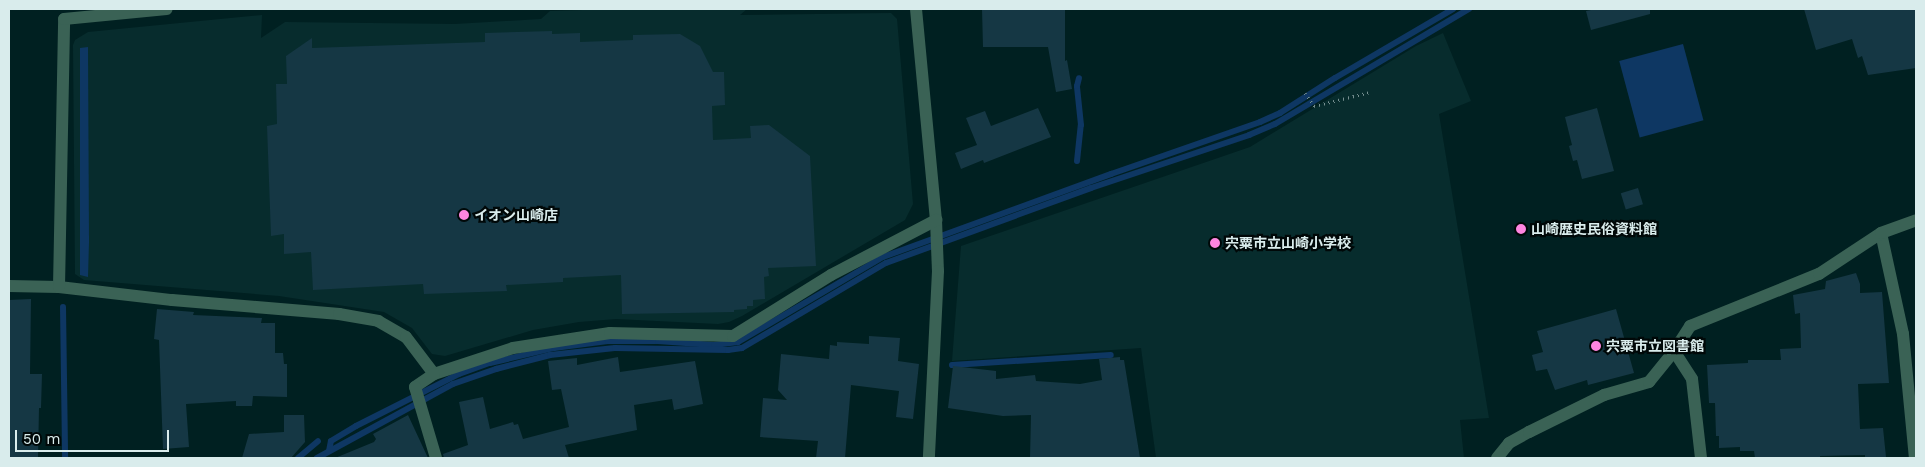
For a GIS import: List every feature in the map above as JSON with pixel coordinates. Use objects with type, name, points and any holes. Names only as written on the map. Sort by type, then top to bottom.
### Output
[{"type":"street","points":[[59,287],[64,14],[167,9]]},
{"type":"street","points":[[916,9],[936,220],[936,320],[929,458]]},
{"type":"street","points":[[436,458],[415,386],[434,374],[513,348],[610,333],[733,336],[831,275],[936,220]]},
{"type":"street","points":[[1497,458],[1509,444],[1529,432],[1604,394],[1649,382],[1674,351],[1690,326],[1818,274],[1881,233],[1916,220]]},
{"type":"street","points":[[1881,233],[1902,334],[1915,458]]},
{"type":"street","points":[[9,286],[59,287],[172,300],[339,314],[378,321],[406,337],[434,374]]},
{"type":"street","points":[[1674,351],[1692,379],[1702,458]]},
{"type":"path","points":[[1304,93],[1314,106],[1370,92]]},
{"type":"shaded area","points":[[747,9],[740,15],[891,13],[897,19],[913,204],[905,220],[729,322],[718,324],[616,319],[579,322],[533,330],[445,356],[432,354],[412,328],[384,312],[279,296],[84,280],[75,274],[73,45],[75,40],[88,32],[262,15],[261,38],[285,22],[455,24],[541,19],[550,11]]},
{"type":"shaded area","name":"宍粟市立山崎小学校","points":[[1443,33],[1471,101],[1439,114],[1489,418],[1460,420],[1464,458],[1156,458],[1141,348],[952,361],[961,246],[1250,147],[1416,46]]},
{"type":"water","points":[[1683,44],[1703,120],[1640,137],[1619,61]]},
{"type":"water","points":[[88,47],[88,277],[80,275],[80,48]]},
{"type":"building","points":[[982,9],[1065,9],[1065,61],[1067,60],[1072,89],[1056,92],[1048,47],[983,47]]},
{"type":"building","points":[[1596,9],[1650,9],[1650,14],[1591,30],[1586,11]]},
{"type":"building","points":[[1804,9],[1916,9],[1916,68],[1868,75],[1862,56],[1858,58],[1852,39],[1816,50]]},
{"type":"building","points":[[552,31],[552,34],[580,33],[580,42],[633,40],[633,35],[680,34],[700,46],[713,72],[724,72],[725,105],[712,106],[713,140],[751,138],[750,126],[769,125],[810,156],[816,266],[768,268],[769,276],[764,277],[765,299],[753,300],[753,306],[747,306],[747,309],[734,310],[734,312],[622,314],[621,275],[563,278],[563,282],[506,285],[507,291],[424,294],[423,284],[313,290],[311,252],[284,254],[284,234],[271,236],[267,126],[277,124],[276,84],[287,84],[286,56],[312,38],[312,48],[485,42],[485,33]]},
{"type":"building","points":[[1038,108],[1051,137],[984,163],[983,160],[961,169],[955,153],[977,145],[966,118],[985,111],[991,126]]},
{"type":"building","points":[[1597,108],[1614,171],[1582,179],[1577,160],[1573,161],[1569,146],[1572,145],[1565,117]]},
{"type":"building","points":[[1638,188],[1643,204],[1626,210],[1621,193]]},
{"type":"building","points":[[1856,273],[1860,284],[1860,293],[1882,292],[1889,383],[1858,384],[1860,429],[1883,428],[1886,457],[1865,458],[1865,455],[1820,456],[1820,458],[1755,458],[1754,451],[1740,451],[1740,447],[1719,448],[1719,436],[1716,436],[1715,403],[1709,403],[1707,365],[1748,363],[1748,360],[1781,360],[1780,349],[1801,348],[1800,313],[1795,314],[1793,295],[1825,289],[1826,281]]},
{"type":"building","points":[[31,299],[30,374],[42,374],[38,458],[9,458],[9,300]]},
{"type":"building","points":[[157,309],[194,312],[193,315],[262,318],[261,323],[275,323],[275,353],[283,353],[284,364],[287,364],[287,397],[253,396],[252,406],[236,406],[236,401],[186,404],[189,447],[163,449],[159,340],[154,339]]},
{"type":"building","points":[[1616,309],[1634,373],[1588,385],[1587,380],[1555,390],[1547,369],[1536,371],[1532,355],[1543,352],[1537,331]]},
{"type":"building","points":[[869,336],[900,338],[898,361],[919,364],[913,419],[896,417],[899,391],[851,385],[845,458],[816,458],[818,441],[760,437],[763,398],[787,400],[778,390],[781,354],[829,359],[830,345],[837,346],[837,342],[869,344]]},
{"type":"building","points":[[618,357],[620,372],[695,361],[703,404],[674,410],[672,399],[634,405],[637,430],[565,445],[569,458],[444,458],[443,454],[468,445],[459,402],[483,397],[490,429],[513,422],[514,425],[518,424],[523,439],[569,427],[561,389],[552,390],[548,361],[577,358],[577,365]]},
{"type":"building","points":[[1120,357],[1120,360],[1124,360],[1140,458],[1030,458],[1031,415],[1003,416],[948,408],[953,366],[996,371],[996,379],[1035,375],[1036,381],[1080,384],[1102,380],[1099,359]]},
{"type":"building","points":[[284,415],[304,415],[305,442],[291,458],[242,458],[249,434],[284,432]]},
{"type":"building","points":[[408,415],[428,458],[335,458],[374,442],[376,439],[373,434]]},
{"type":"waterway","points":[[329,451],[331,441],[356,426],[459,374],[490,363],[554,348],[608,341],[658,341],[714,345],[738,342],[883,257],[1260,122],[1280,113],[1335,78],[1453,9]]},
{"type":"waterway","points":[[317,458],[453,384],[496,369],[550,355],[615,348],[728,350],[742,348],[886,263],[1091,188],[1249,135],[1275,124],[1469,9]]},
{"type":"waterway","points":[[1077,161],[1081,125],[1077,86],[1079,78]]},
{"type":"waterway","points":[[63,307],[65,458]]},
{"type":"waterway","points":[[952,365],[1111,355]]},
{"type":"waterway","points":[[298,458],[318,441]]},
{"type":"place","name":"イオン山崎店","points":[[464,215]]},
{"type":"place","name":"山崎歴史民俗資料館","points":[[1521,229]]},
{"type":"place","name":"宍粟市立山崎小学校","points":[[1215,243]]},
{"type":"place","name":"宍粟市立図書館","points":[[1596,346]]}]
